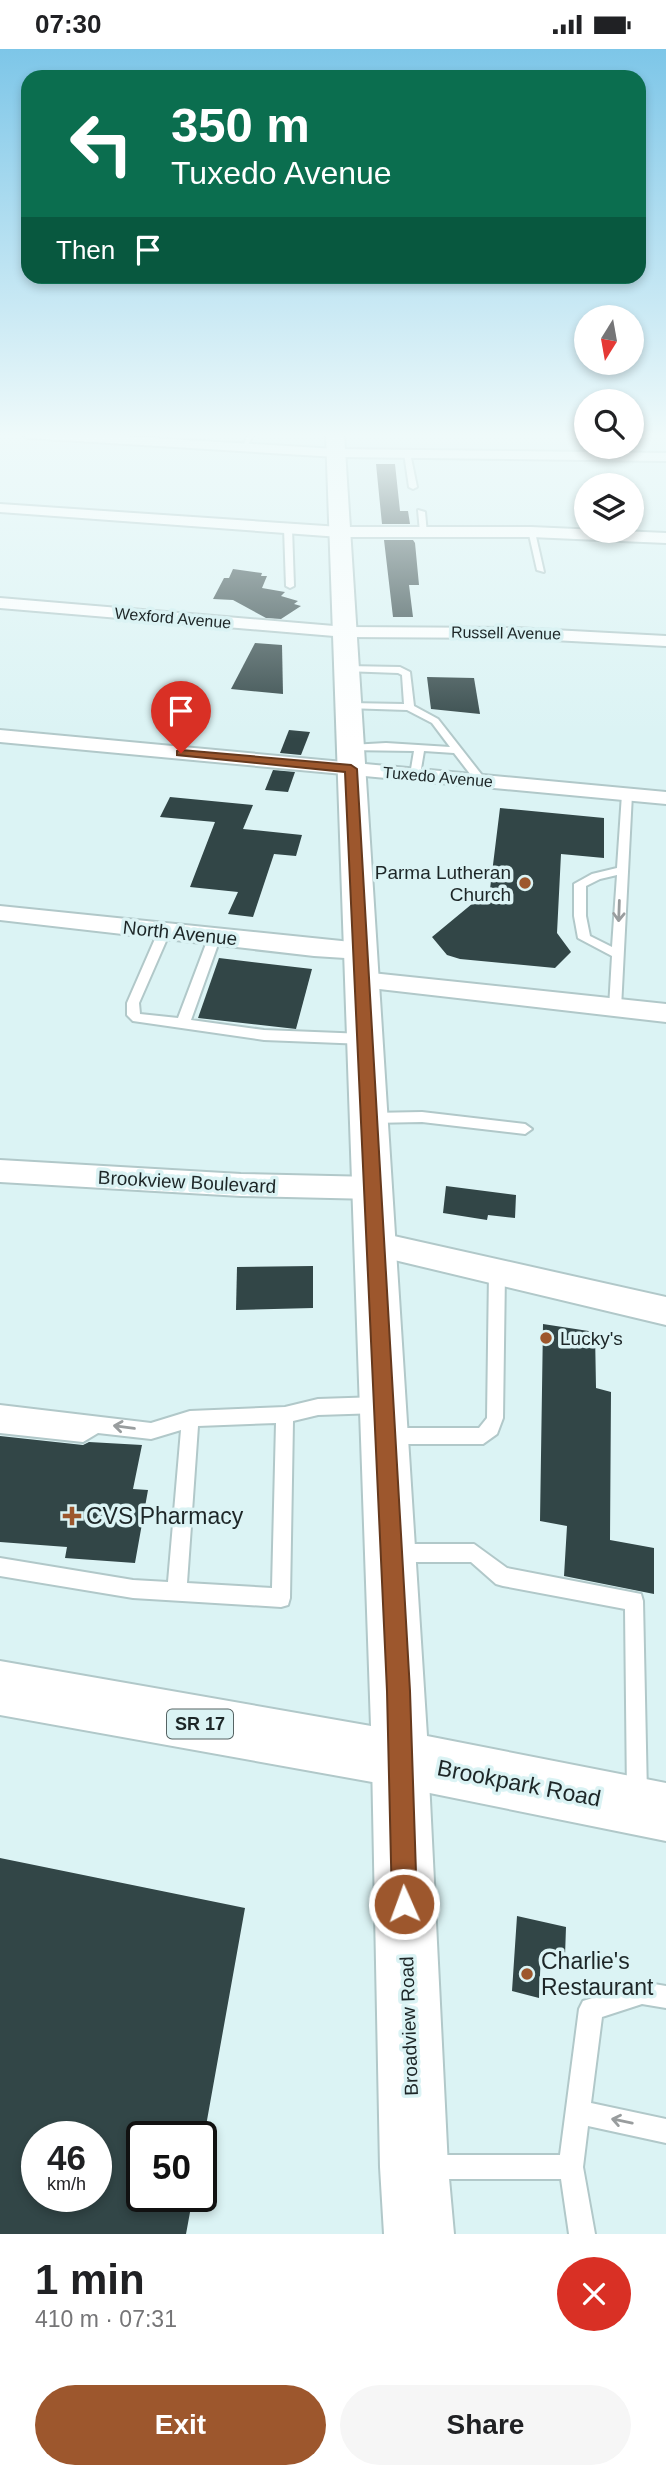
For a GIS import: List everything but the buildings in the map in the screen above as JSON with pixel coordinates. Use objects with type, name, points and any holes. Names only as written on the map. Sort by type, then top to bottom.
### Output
[{"type":"main road","name":"Broadview Road","points":[[340,536],[392,1553],[414,2167],[419,2234]]},
{"type":"main road","name":"Brookpark Road","points":[[0,1688],[400,1759],[652,1809]]},
{"type":"street","points":[[620,536],[666,538]]},
{"type":"street","name":"Wexford Avenue","points":[[0,603],[346,632]]},
{"type":"street","name":"Russell Avenue","points":[[346,632],[515,633],[666,641]]},
{"type":"street","name":"Tuxedo Avenue","points":[[0,736],[351,758],[415,775],[666,798]]},
{"type":"street","name":"North Avenue","points":[[0,913],[314,949],[361,965],[615,1008],[666,1013]]},
{"type":"street","name":"Brookview Boulevard","points":[[0,1171],[241,1185],[374,1188]]},
{"type":"street","points":[[376,1244],[666,1311]]},
{"type":"lane","points":[[288,536],[290,586]]},
{"type":"lane","points":[[532,536],[541,570]]},
{"type":"lane","points":[[347,669],[391,669],[407,674],[409,707]]},
{"type":"lane","points":[[349,706],[409,707],[435,721],[481,781]]},
{"type":"lane","points":[[351,758],[419,748],[456,750]]},
{"type":"lane","points":[[415,775],[419,748]]},
{"type":"lane","points":[[615,1008],[627,795]]},
{"type":"lane","points":[[618,954],[584,938],[580,916],[580,884],[596,876],[622,870]]},
{"type":"lane","points":[[164,932],[132,1003],[133,1015],[137,1018],[264,1035],[366,1039]]},
{"type":"lane","points":[[183,1023],[215,936]]},
{"type":"lane","points":[[370,1118],[422,1117],[525,1129]]},
{"type":"lane","points":[[0,1413],[150,1431],[190,1419],[285,1415],[318,1408],[483,1436],[491,1429],[495,1418],[497,1272]]},
{"type":"lane","points":[[0,1567],[133,1589],[281,1598],[285,1415]]},
{"type":"lane","points":[[177,1592],[190,1419]]},
{"type":"lane","points":[[0,1425],[83,1434],[97,1423]]},
{"type":"lane","points":[[392,1553],[474,1553],[503,1577],[634,1601],[652,1809]]},
{"type":"lane","points":[[582,2234],[571,2167],[591,2009],[642,1993],[666,1997]]},
{"type":"lane","points":[[578,2112],[666,2131]]},
{"type":"lane","points":[[414,2167],[571,2167]]},
{"type":"place","name":"Parma Lutheran Church","points":[[525,883]]},
{"type":"place","name":"Lucky's","points":[[546,1338]]},
{"type":"place","name":"CVS Pharmacy","points":[[72,1516]]},
{"type":"place","name":"Charlie's Restaurant","points":[[527,1974]]},
{"type":"route","points":[[181,753],[351,769],[398,1691],[404,1904]]}]
